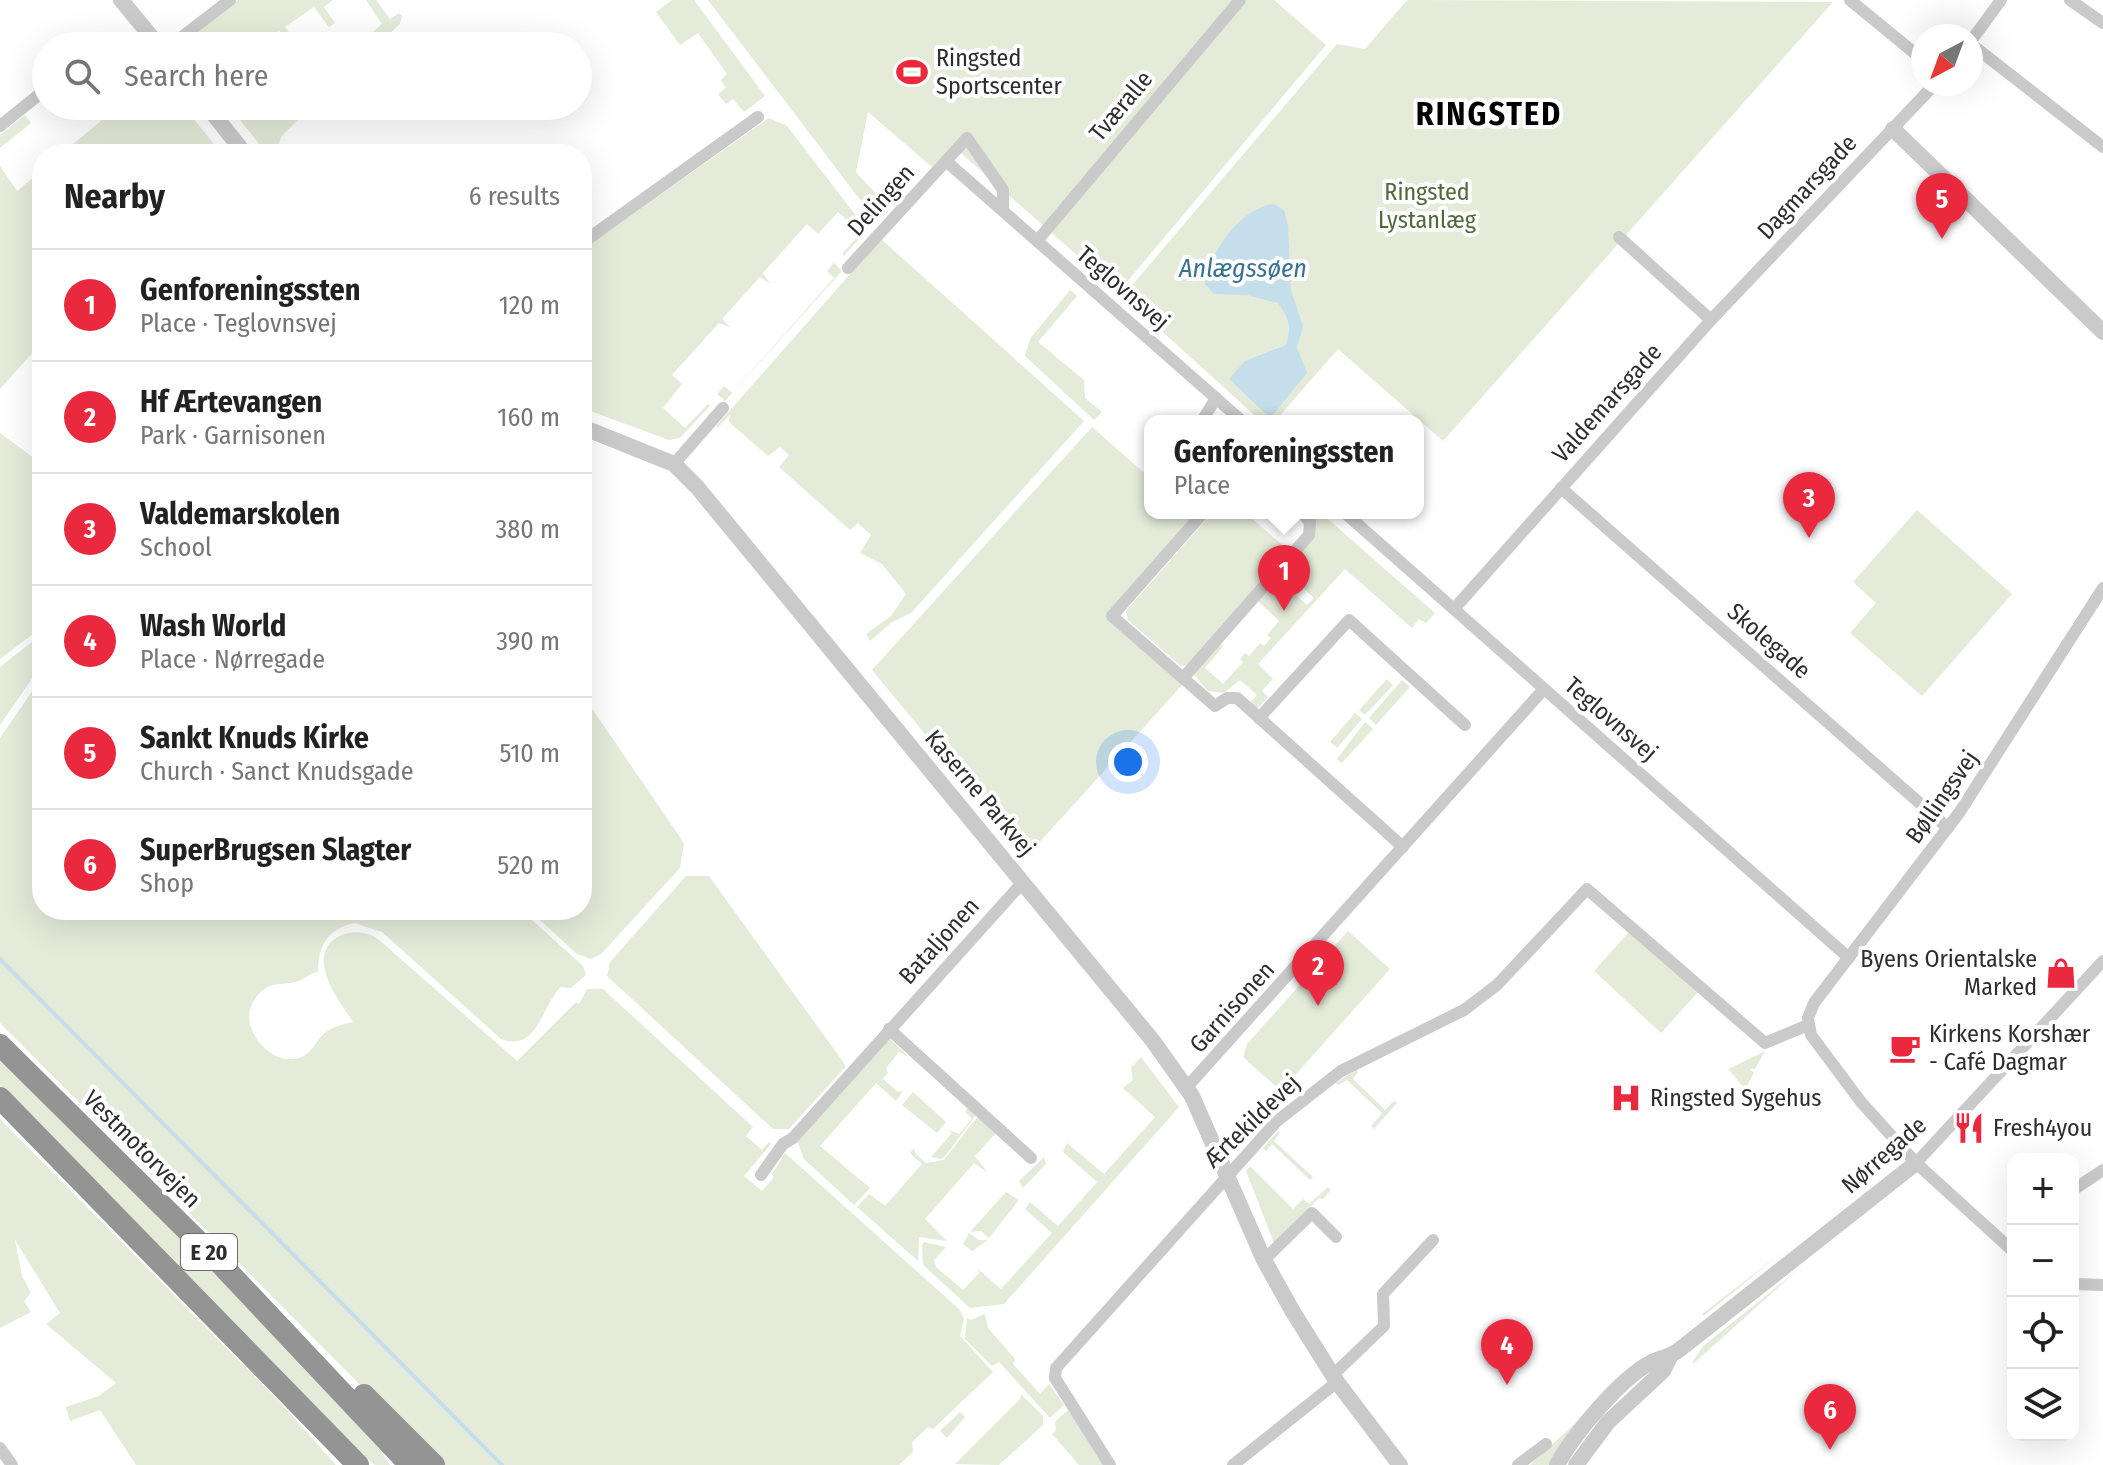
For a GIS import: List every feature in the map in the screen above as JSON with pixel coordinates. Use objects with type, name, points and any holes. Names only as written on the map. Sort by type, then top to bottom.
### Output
[{"type":"highway","name":"Vestmotorvejen","points":[[0,1045],[215,1258],[410,1465]]},
{"type":"highway","name":"E 20","points":[[0,1098],[358,1465]]},
{"type":"highway","points":[[215,1258],[258,1288],[434,1465]]},
{"type":"highway","points":[[312,1416],[350,1465]]},
{"type":"street","points":[[121,0],[147,32]]},
{"type":"street","points":[[188,32],[230,0]]},
{"type":"street","name":"Tværalle","points":[[1037,241],[1240,0]]},
{"type":"street","points":[[1850,0],[1911,50]]},
{"type":"street","points":[[1983,25],[2001,0]]},
{"type":"street","points":[[2070,0],[2103,23]]},
{"type":"street","points":[[1983,52],[2103,147]]},
{"type":"street","name":"Dagmarsgade","points":[[1711,320],[1924,96]]},
{"type":"street","points":[[0,126],[32,100]]},
{"type":"street","points":[[592,236],[758,117]]},
{"type":"street","points":[[218,120],[237,144]]},
{"type":"street","points":[[1893,129],[2103,332]]},
{"type":"street","points":[[946,161],[967,138],[1003,190],[1003,210]]},
{"type":"street","name":"Teglovnsvej","points":[[946,161],[1235,415]]},
{"type":"street","name":"Delingen","points":[[848,268],[946,161]]},
{"type":"street","points":[[1619,237],[1711,320]]},
{"type":"street","name":"Valdemarsgade","points":[[1454,609],[1711,320]]},
{"type":"street","points":[[1206,415],[1216,398]]},
{"type":"street","points":[[674,464],[723,408]]},
{"type":"street","name":"Kaserne Parkvej","points":[[592,431],[674,464],[697,487],[1023,882],[1187,1087],[1264,1260],[1335,1378],[1400,1465]]},
{"type":"street","name":"Skolegade","points":[[1561,488],[1948,828]]},
{"type":"street","points":[[1198,519],[1112,616],[1215,706],[1227,698],[1237,698],[1403,847]]},
{"type":"street","points":[[1184,677],[1309,535],[1307,519]]},
{"type":"street","name":"Teglovnsvej","points":[[1352,519],[1849,958]]},
{"type":"street","name":"Bøllingsvej","points":[[1808,1025],[1814,1003],[1948,828],[1998,756],[2103,588]]},
{"type":"street","points":[[1259,718],[1349,620],[1465,725]]},
{"type":"street","name":"Garnisonen","points":[[1187,1087],[1195,1082],[1544,689]]},
{"type":"street","name":"Bataljonen","points":[[761,1175],[783,1144],[793,1138],[1023,882]]},
{"type":"street","name":"Ærtekildevej","points":[[1110,1465],[1055,1378],[1056,1368],[1277,1121],[1341,1071],[1464,1010],[1497,985],[1587,889],[1765,1043],[1808,1025]]},
{"type":"street","name":"Nørregade","points":[[1557,1465],[1571,1439],[1610,1398],[1651,1363],[1670,1357],[1916,1163],[2103,961]]},
{"type":"street","points":[[1808,1025],[1819,1047],[1861,1102],[1916,1163],[2007,1243]]},
{"type":"street","points":[[889,1029],[1031,1158]]},
{"type":"street","points":[[2079,1186],[2103,1170]]},
{"type":"street","points":[[1264,1260],[1312,1213],[1336,1237]]},
{"type":"street","points":[[1233,1465],[1335,1378],[1384,1326],[1383,1294],[1433,1240]]},
{"type":"street","points":[[2079,1284],[2103,1285]]},
{"type":"street","name":"Nørregade","points":[[1576,1465],[1589,1443],[1663,1371],[1670,1357]]},
{"type":"street","points":[[1518,1465],[1546,1444]]},
{"type":"street","points":[[0,1448],[12,1465]]},
{"type":"green space","points":[[238,0],[333,0],[324,7],[335,23],[329,27],[314,7],[285,27],[288,32],[197,32]]},
{"type":"green space","points":[[366,0],[376,0],[390,19],[399,13],[402,16],[400,24],[391,32],[373,32],[382,24]]},
{"type":"green space","points":[[672,0],[694,0],[765,96],[744,112],[733,99],[726,104],[718,94],[726,88],[721,80],[727,74],[698,33],[680,45],[656,12]]},
{"type":"green space","points":[[708,0],[1274,0],[1326,45],[1125,284],[1112,286],[953,146],[932,167],[868,112],[856,172],[890,209],[877,222]]},
{"type":"green space","name":"Ringsted Lystanlæg","points":[[1407,0],[1833,2],[1443,441],[1424,424],[1424,415],[1413,415],[1338,349],[1280,415],[1254,415],[1123,296],[1337,44],[1365,49]]},
{"type":"green space","points":[[25,115],[31,123],[0,148],[0,135]]},
{"type":"green space","points":[[769,118],[787,126],[867,230],[844,256],[842,254],[861,233],[838,212],[818,234],[807,224],[763,273],[770,284],[760,277],[722,319],[731,328],[719,323],[672,375],[682,384],[663,408],[685,428],[708,404],[710,406],[680,438],[669,440],[592,412],[592,243]]},
{"type":"green space","points":[[102,120],[194,120],[214,144],[73,144]]},
{"type":"green space","points":[[240,120],[297,120],[281,137],[279,144],[259,144]]},
{"type":"green space","points":[[0,166],[17,191],[32,178],[32,353],[0,389]]},
{"type":"green space","points":[[881,239],[1084,421],[911,613],[892,622],[870,641],[866,634],[891,616],[906,594],[882,564],[860,553],[871,535],[858,523],[850,530],[779,467],[789,455],[780,447],[768,456],[729,422],[730,415],[717,428],[717,425]]},
{"type":"green space","points":[[834,263],[842,271],[725,401],[717,394],[724,386],[732,393],[834,278],[827,271]]},
{"type":"green space","points":[[1070,290],[1077,296],[1038,342],[1084,380],[1085,398],[1102,412],[1094,420],[1025,356],[1030,339]]},
{"type":"green space","points":[[1092,427],[1144,473],[1144,519],[1191,519],[1107,614],[1184,683],[1028,855],[872,670]]},
{"type":"green space","points":[[0,433],[32,457],[32,635],[0,659]]},
{"type":"green space","points":[[1917,510],[2012,594],[1922,696],[1850,633],[1876,603],[1853,582]]},
{"type":"green space","points":[[1207,519],[1253,519],[1289,551],[1187,665],[1181,666],[1128,620],[1126,611]]},
{"type":"green space","points":[[1310,519],[1328,519],[1435,613],[1426,623],[1419,619],[1412,628],[1345,569],[1258,664],[1273,679],[1262,691],[1268,697],[1257,709],[1250,703],[1257,695],[1240,680],[1224,693],[1208,691],[1193,673],[1219,644],[1224,645],[1205,668],[1223,684],[1243,662],[1240,659],[1245,653],[1249,656],[1260,643],[1264,646],[1271,638],[1267,635],[1279,621],[1257,600],[1277,578],[1307,605],[1314,598],[1286,572],[1315,533]]},
{"type":"green space","points":[[32,642],[32,679],[0,725],[0,667]]},
{"type":"green space","points":[[1387,679],[1393,685],[1365,715],[1359,710]]},
{"type":"green space","points":[[1402,680],[1410,687],[1376,725],[1369,718]]},
{"type":"green space","points":[[32,692],[32,920],[532,920],[583,966],[586,975],[571,988],[561,987],[538,1025],[523,1039],[501,1039],[382,932],[354,923],[337,929],[326,940],[320,954],[318,972],[301,980],[270,986],[259,994],[250,1011],[252,1031],[273,1054],[292,1059],[309,1052],[329,1030],[353,1022],[332,988],[324,965],[328,946],[342,935],[351,933],[378,939],[517,1061],[576,1002],[579,1004],[587,989],[603,989],[753,1127],[746,1136],[762,1150],[769,1142],[771,1144],[744,1176],[762,1191],[774,1177],[772,1174],[785,1153],[960,1310],[964,1319],[960,1336],[993,1372],[933,1429],[928,1427],[912,1442],[913,1452],[899,1465],[440,1465],[0,1023],[0,738]]},
{"type":"green space","points":[[592,709],[684,843],[680,868],[601,954],[591,959],[577,954],[540,920],[592,920]]},
{"type":"green space","points":[[1355,713],[1362,719],[1337,748],[1330,742]]},
{"type":"green space","points":[[1365,722],[1373,729],[1342,763],[1337,759]]},
{"type":"green space","points":[[686,876],[709,876],[846,1066],[789,1129],[773,1129],[607,976],[610,962]]},
{"type":"green space","points":[[1348,931],[1390,969],[1281,1091],[1243,1057],[1247,1044]]},
{"type":"green space","points":[[1629,932],[1698,992],[1661,1033],[1594,971]]},
{"type":"green space","points":[[890,1039],[909,1057],[899,1052],[886,1068],[888,1073],[883,1079],[898,1092],[903,1091],[896,1101],[876,1083],[820,1146],[870,1188],[854,1205],[804,1159],[797,1140]]},
{"type":"green space","points":[[1765,1051],[1755,1069],[1750,1069],[1754,1073],[1745,1089],[1728,1069]]},
{"type":"green space","points":[[0,1054],[362,1424],[390,1465],[375,1465],[365,1457],[0,1085]]},
{"type":"green space","points":[[1141,1057],[1179,1107],[1004,1304],[970,1308],[923,1265],[924,1242],[946,1247],[934,1260],[936,1267],[963,1290],[979,1273],[978,1269],[1001,1289],[1052,1233],[1025,1209],[1030,1202],[1058,1226],[1097,1182],[1063,1152],[1067,1143],[1104,1174],[1155,1117],[1123,1088],[1133,1080],[1131,1068]]},
{"type":"green space","points":[[1356,1070],[1358,1072],[1353,1079],[1385,1110],[1394,1101],[1397,1103],[1374,1129],[1371,1126],[1382,1113],[1347,1080],[1338,1085],[1336,1083]]},
{"type":"green space","points":[[913,1092],[946,1122],[937,1133],[902,1105]]},
{"type":"green space","points":[[968,1108],[976,1115],[947,1154],[942,1159],[931,1157],[952,1133],[947,1129],[959,1134],[972,1119],[965,1112]]},
{"type":"green space","points":[[978,1116],[996,1133],[975,1156],[988,1173],[974,1163],[925,1219],[947,1241],[919,1237],[918,1261],[857,1207],[869,1194],[885,1206],[922,1164],[910,1153],[914,1148],[926,1163],[944,1160]]},
{"type":"green space","points":[[0,1119],[278,1400],[336,1465],[136,1465],[100,1410],[70,1421],[66,1407],[99,1396],[116,1383],[46,1324],[60,1313],[15,1240],[22,1276],[31,1293],[24,1301],[31,1312],[0,1328]]},
{"type":"green space","points":[[1278,1131],[1280,1133],[1274,1141],[1313,1177],[1310,1180],[1272,1144],[1266,1151],[1263,1148]]},
{"type":"green space","points":[[1044,1157],[1046,1164],[1023,1188],[1019,1181]]},
{"type":"green space","points":[[1250,1166],[1293,1209],[1303,1199],[1309,1204],[1328,1187],[1331,1190],[1274,1243],[1246,1171]]},
{"type":"green space","points":[[1006,1192],[1019,1200],[989,1238],[981,1231],[970,1232]]},
{"type":"green space","points":[[969,1233],[979,1240],[988,1240],[972,1251],[963,1244]]},
{"type":"green space","points":[[1785,1250],[1704,1316],[1702,1314]]},
{"type":"green space","points":[[1799,1269],[1694,1363],[1692,1363],[1703,1346]]},
{"type":"green space","points":[[985,1314],[988,1328],[1015,1359],[1013,1364],[1040,1394],[1049,1384],[1064,1405],[1050,1418],[999,1362],[992,1366],[965,1339],[967,1318],[971,1320]]},
{"type":"green space","points":[[1021,1394],[1043,1416],[1043,1425],[999,1465],[955,1464],[1020,1399]]},
{"type":"green space","points":[[1068,1410],[1104,1465],[1079,1465],[1052,1434],[1056,1430],[1055,1422]]},
{"type":"green space","points":[[960,1412],[965,1417],[947,1438],[940,1431]]},
{"type":"green space","points":[[1582,1417],[1552,1465],[1530,1465]]},
{"type":"water","name":"Anlægssøen","points":[[1274,204],[1284,210],[1288,225],[1291,290],[1303,326],[1297,348],[1307,373],[1273,415],[1267,415],[1229,379],[1245,361],[1286,345],[1289,328],[1285,314],[1278,303],[1247,295],[1214,294],[1205,284],[1220,246],[1238,223],[1261,208]]},
{"type":"waterway","points":[[0,959],[502,1465]]},
{"type":"place","name":"Ringsted Sportscenter","points":[[912,72]]},
{"type":"place","name":"Sankt Knuds Kirke","points":[[1942,239]]},
{"type":"place","name":"Valdemarskolen","points":[[1809,538]]},
{"type":"place","name":"Genforeningssten","points":[[1284,611]]},
{"type":"place","name":"Byens Orientalske Marked","points":[[2061,973]]},
{"type":"place","name":"Hf Ærtevangen","points":[[1318,1006]]},
{"type":"place","name":"Kirkens Korshær - Café Dagmar","points":[[1905,1048]]},
{"type":"place","name":"Ringsted Sygehus","points":[[1626,1098]]},
{"type":"place","name":"Fresh4you","points":[[1969,1128]]},
{"type":"place","name":"Wash World","points":[[1507,1385]]},
{"type":"place","name":"SuperBrugsen Slagter","points":[[1830,1450]]},
{"type":"district","name":"RINGSTED","points":[[1489,114]]}]
